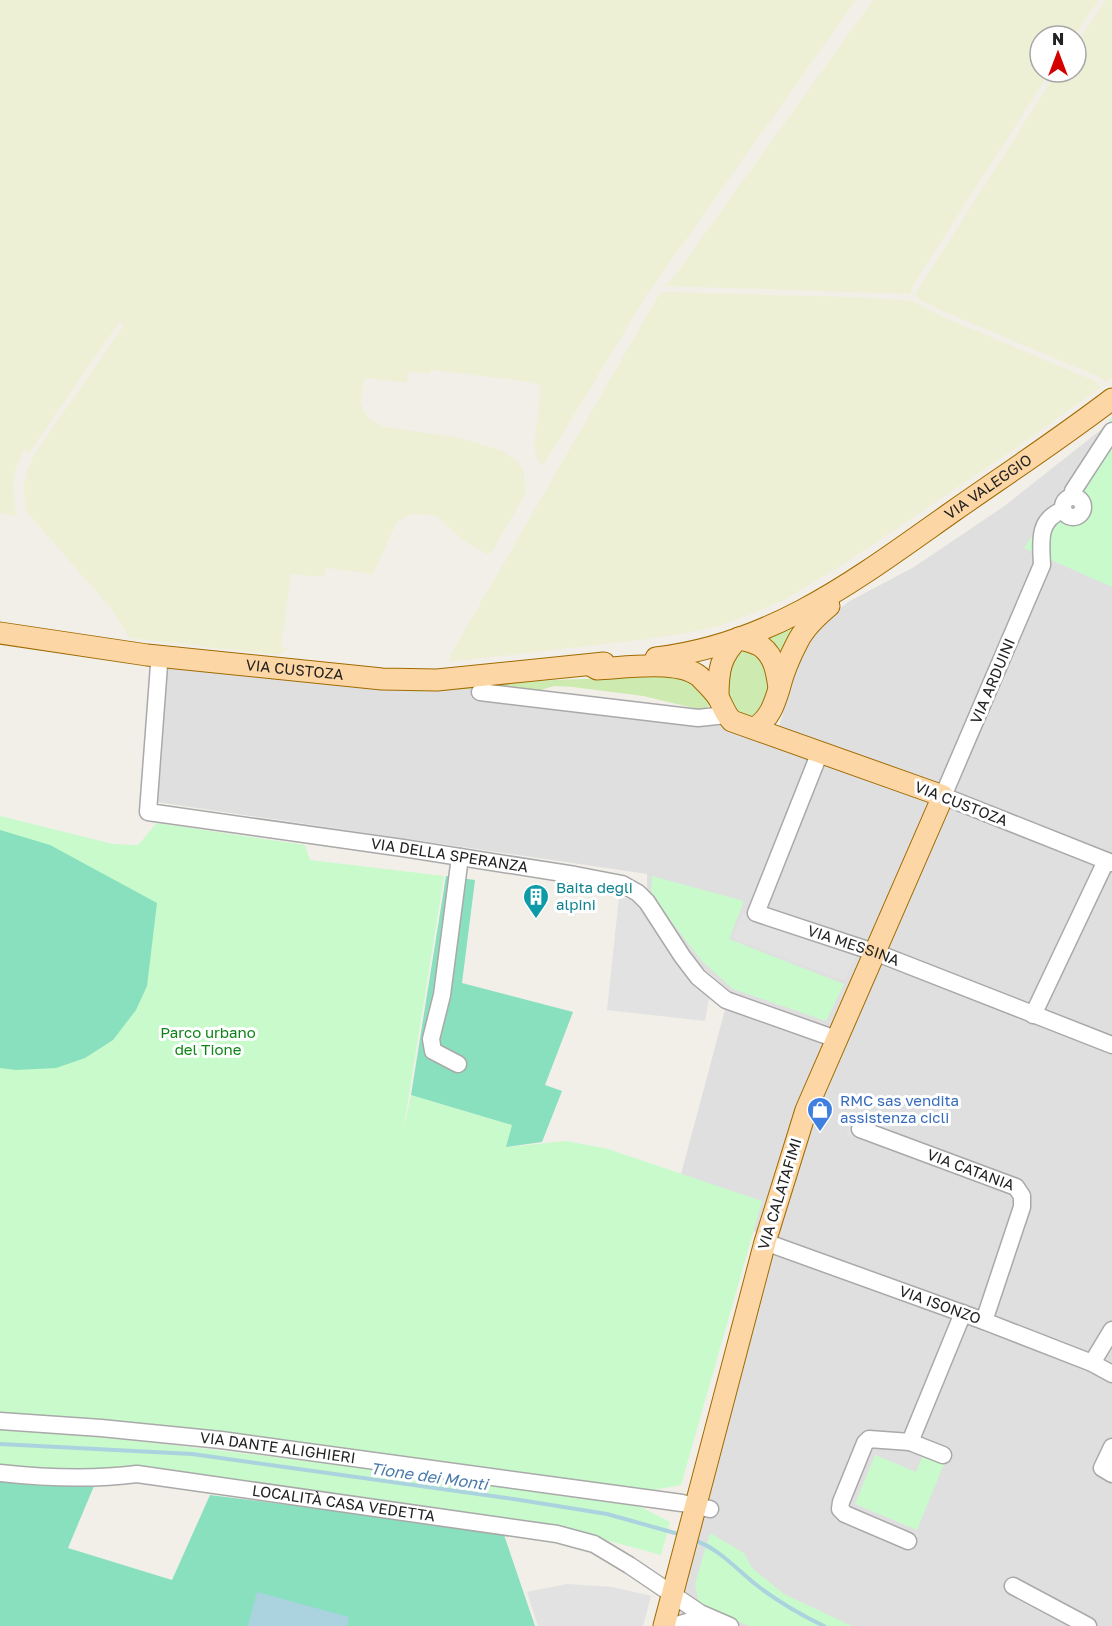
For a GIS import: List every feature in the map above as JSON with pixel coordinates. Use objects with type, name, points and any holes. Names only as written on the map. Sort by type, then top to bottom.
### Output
[{"type":"main road","name":"VIA VALEGGIO","points":[[865,574],[1112,399]]},
{"type":"main road","name":"VIA CUSTOZA","points":[[0,633],[147,655],[382,679],[437,680],[672,656],[705,649],[796,615],[865,574]]},
{"type":"main road","points":[[756,728],[764,722],[799,639],[813,619],[865,574]]},
{"type":"main road","name":"VIA CUSTOZA","points":[[739,638],[762,647],[773,662],[777,672],[780,718],[788,732],[814,750]]},
{"type":"main road","points":[[722,706],[718,681],[721,663],[726,651],[739,638]]},
{"type":"main road","name":"VIA CUSTOZA","points":[[590,665],[597,669],[668,666],[686,668],[700,676],[732,721],[742,726],[756,728],[943,796]]},
{"type":"main road","name":"VIA CALATAFIMI","points":[[664,1626],[682,1556],[703,1507],[765,1242],[806,1110],[877,952],[943,796]]},
{"type":"street","name":"VIA ARDUINI","points":[[943,796],[1042,565],[1041,536],[1052,514],[1068,503],[1072,491],[1112,431]]},
{"type":"street","name":"VIA DELLA SPERANZA","points":[[159,665],[148,812],[460,857],[622,884],[648,902],[698,977],[726,1000],[836,1039]]},
{"type":"street","points":[[480,692],[698,718],[722,706]]},
{"type":"street","name":"VIA MESSINA","points":[[814,750],[756,913],[877,952],[1112,1045]]},
{"type":"street","name":"VIA CUSTOZA","points":[[943,796],[1109,862]]},
{"type":"street","points":[[458,1064],[433,1051],[431,1039],[442,996],[460,857]]},
{"type":"street","points":[[1033,1015],[1109,862]]},
{"type":"street","name":"VIA CATANIA","points":[[860,1129],[1016,1187],[1022,1196],[1022,1207],[984,1321]]},
{"type":"street","name":"VIA ISONZO","points":[[765,1242],[963,1313],[1092,1363],[1112,1374]]},
{"type":"street","points":[[910,1442],[963,1313]]},
{"type":"street","points":[[1092,1363],[1112,1330]]},
{"type":"street","name":"VIA DANTE ALIGHIERI","points":[[0,1422],[101,1428],[221,1440],[474,1473],[703,1507]]},
{"type":"street","points":[[908,1540],[845,1514],[840,1509],[865,1443],[869,1439],[876,1438],[910,1442],[943,1455]]},
{"type":"street","points":[[1112,1447],[1102,1468],[1112,1474]]},
{"type":"street","name":"LOCALITÀ CASA VEDETTA","points":[[0,1473],[41,1478],[103,1478],[137,1474],[557,1534],[594,1544],[700,1613],[730,1626]]},
{"type":"street","points":[[1013,1586],[1088,1626]]},
{"type":"street","points":[[673,1626],[683,1622],[703,1621],[730,1626]]},
{"type":"shaded area","points":[[1112,421],[1112,1626],[672,1626],[774,1238],[673,1204],[730,991],[702,967],[689,952],[647,892],[647,874],[156,802],[168,666],[483,687],[779,727],[797,664],[817,627],[848,602],[914,567],[1003,507]]},
{"type":"shaded area","points":[[619,897],[640,901],[710,993],[705,1021],[607,1010]]},
{"type":"shaded area","points":[[743,913],[851,951],[856,956],[844,981],[732,938]]},
{"type":"shaded area","points":[[850,1102],[895,1117],[883,1147],[847,1136]]},
{"type":"shaded area","points":[[567,1584],[613,1587],[651,1596],[643,1626],[538,1626],[527,1592]]},
{"type":"green space","points":[[0,0],[856,0],[648,293],[543,466],[537,459],[534,447],[541,385],[431,370],[430,374],[408,371],[407,383],[365,378],[360,403],[368,418],[384,427],[457,437],[503,451],[518,462],[524,471],[525,495],[491,553],[486,554],[462,539],[436,516],[411,514],[397,522],[373,574],[326,568],[324,577],[291,574],[281,647],[288,648],[279,655],[129,638],[114,612],[25,510],[24,485],[34,455],[124,325],[120,321],[29,453],[24,449],[15,471],[13,486],[16,516],[0,513]]},
{"type":"green space","points":[[873,0],[1099,0],[1082,24],[1028,24],[1028,84],[1042,84],[915,282],[910,294],[665,286],[676,274]]},
{"type":"green space","points":[[1106,0],[1112,0],[1112,378],[1107,382],[945,312],[919,299],[915,294],[1049,84],[1088,84],[1088,26]]},
{"type":"green space","points":[[660,293],[913,301],[943,317],[1095,381],[1101,387],[1016,448],[839,567],[784,600],[751,614],[722,625],[648,639],[449,662],[451,654]]},
{"type":"green space","points":[[1112,417],[1112,587],[1024,548]]},
{"type":"green space","points":[[793,627],[796,629],[785,660],[767,643],[769,637]]},
{"type":"green space","points":[[750,648],[762,659],[769,683],[764,704],[757,713],[749,717],[742,716],[733,706],[728,690],[728,674],[731,663],[742,649]]},
{"type":"green space","points":[[676,675],[700,687],[710,702],[709,706],[702,710],[643,696],[554,686],[541,690],[491,688],[412,692],[413,686]]},
{"type":"green space","name":"Parco urbano del Tione","points":[[0,816],[113,844],[138,845],[157,823],[305,845],[310,860],[444,876],[403,1132],[411,1095],[512,1125],[507,1147],[566,1141],[608,1149],[762,1201],[681,1485],[642,1492],[0,1417]]},
{"type":"green space","points":[[0,830],[50,845],[157,903],[147,986],[136,1010],[113,1040],[85,1058],[56,1068],[16,1070],[0,1068]]},
{"type":"green space","points":[[446,876],[475,880],[462,983],[573,1012],[545,1085],[562,1091],[542,1142],[506,1147],[512,1125],[411,1095]]},
{"type":"green space","points":[[652,876],[744,901],[729,939],[844,984],[826,1021],[733,989],[703,962],[673,924],[651,891]]},
{"type":"green space","points":[[0,1428],[241,1453],[641,1507],[670,1522],[661,1555],[565,1529],[95,1472],[0,1467]]},
{"type":"green space","points":[[875,1455],[916,1472],[923,1455],[944,1464],[917,1530],[855,1504]]},
{"type":"green space","points":[[0,1481],[94,1486],[68,1548],[172,1580],[210,1495],[503,1532],[535,1626],[0,1626]]},
{"type":"green space","points":[[710,1533],[744,1553],[752,1568],[784,1594],[852,1626],[749,1626],[699,1605],[695,1584]]},
{"type":"water","points":[[257,1592],[349,1617],[347,1626],[248,1626]]},
{"type":"waterway","name":"Tione dei Monti","points":[[0,1444],[192,1454],[607,1514],[682,1535]]},
{"type":"waterway","name":"Tione dei Monti","points":[[694,1540],[720,1554],[774,1598],[824,1626]]},
{"type":"place","name":"Baita degli alpini","points":[[536,920]]},
{"type":"place","name":"RMC sas vendita assistenza cicli","points":[[820,1133]]}]
